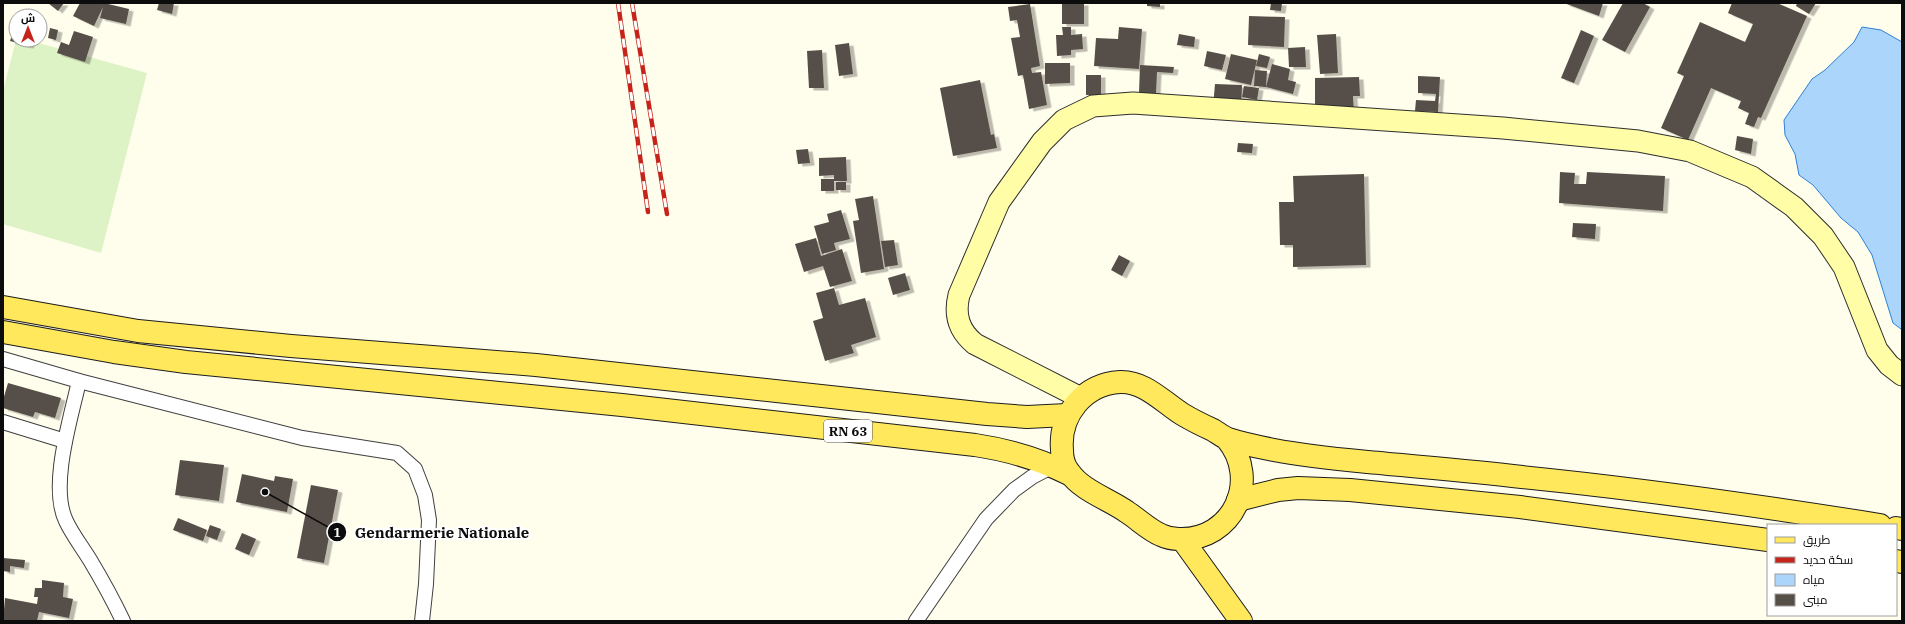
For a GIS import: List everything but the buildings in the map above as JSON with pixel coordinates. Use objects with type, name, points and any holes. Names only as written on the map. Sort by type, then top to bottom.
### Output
[{"type":"main road","points":[[1081,398],[975,344],[963,332],[959,324],[957,304],[959,295],[999,202],[1042,142],[1064,120],[1093,106],[1133,103],[1503,128],[1638,141],[1690,151],[1752,177],[1794,207],[1823,236],[1844,267],[1877,350],[1889,365],[1902,375]]},
{"type":"main road","points":[[3,307],[138,331],[291,346],[536,365],[987,414],[1027,416],[1068,415]]},
{"type":"main road","name":"RN 63","points":[[3,332],[114,352],[186,362],[622,405],[1002,449],[1061,470]]},
{"type":"main road","points":[[1227,439],[1235,449],[1240,461],[1242,487],[1238,500],[1232,513],[1220,525],[1202,535],[1182,539],[1160,535],[1125,510],[1090,490],[1061,470],[1063,462],[1061,448],[1062,431],[1068,415],[1081,398],[1100,386],[1110,383],[1131,383],[1141,386],[1183,415],[1227,439],[1273,450],[1320,457],[1539,479],[1696,498],[1873,524]]},
{"type":"main road","points":[[1318,488],[1320,457]]},
{"type":"main road","points":[[1238,500],[1278,490],[1318,488],[1350,490],[1520,507],[1767,540]]},
{"type":"main road","points":[[1182,539],[1241,621]]},
{"type":"street","points":[[3,359],[79,381],[302,438],[397,453],[415,469],[425,495],[429,520],[426,584],[422,621]]},
{"type":"street","points":[[79,381],[65,441],[60,491],[63,513],[66,521],[98,574],[123,621]]},
{"type":"street","points":[[3,422],[65,441]]},
{"type":"street","points":[[916,621],[986,518],[1014,490],[1032,477],[1061,470]]},
{"type":"green space","points":[[48,46],[147,73],[101,253],[3,224],[3,91],[14,48],[48,48]]},
{"type":"water","points":[[1862,27],[1881,30],[1902,42],[1902,329],[1893,323],[1872,255],[1858,232],[1841,218],[1813,185],[1799,175],[1795,154],[1785,135],[1784,120],[1812,79],[1825,70],[1854,42]]},
{"type":"railway","points":[[618,3],[648,212]]},
{"type":"railway","points":[[632,3],[667,214]]},
{"type":"place","name":"Gendarmerie Nationale","points":[[265,492]]}]
